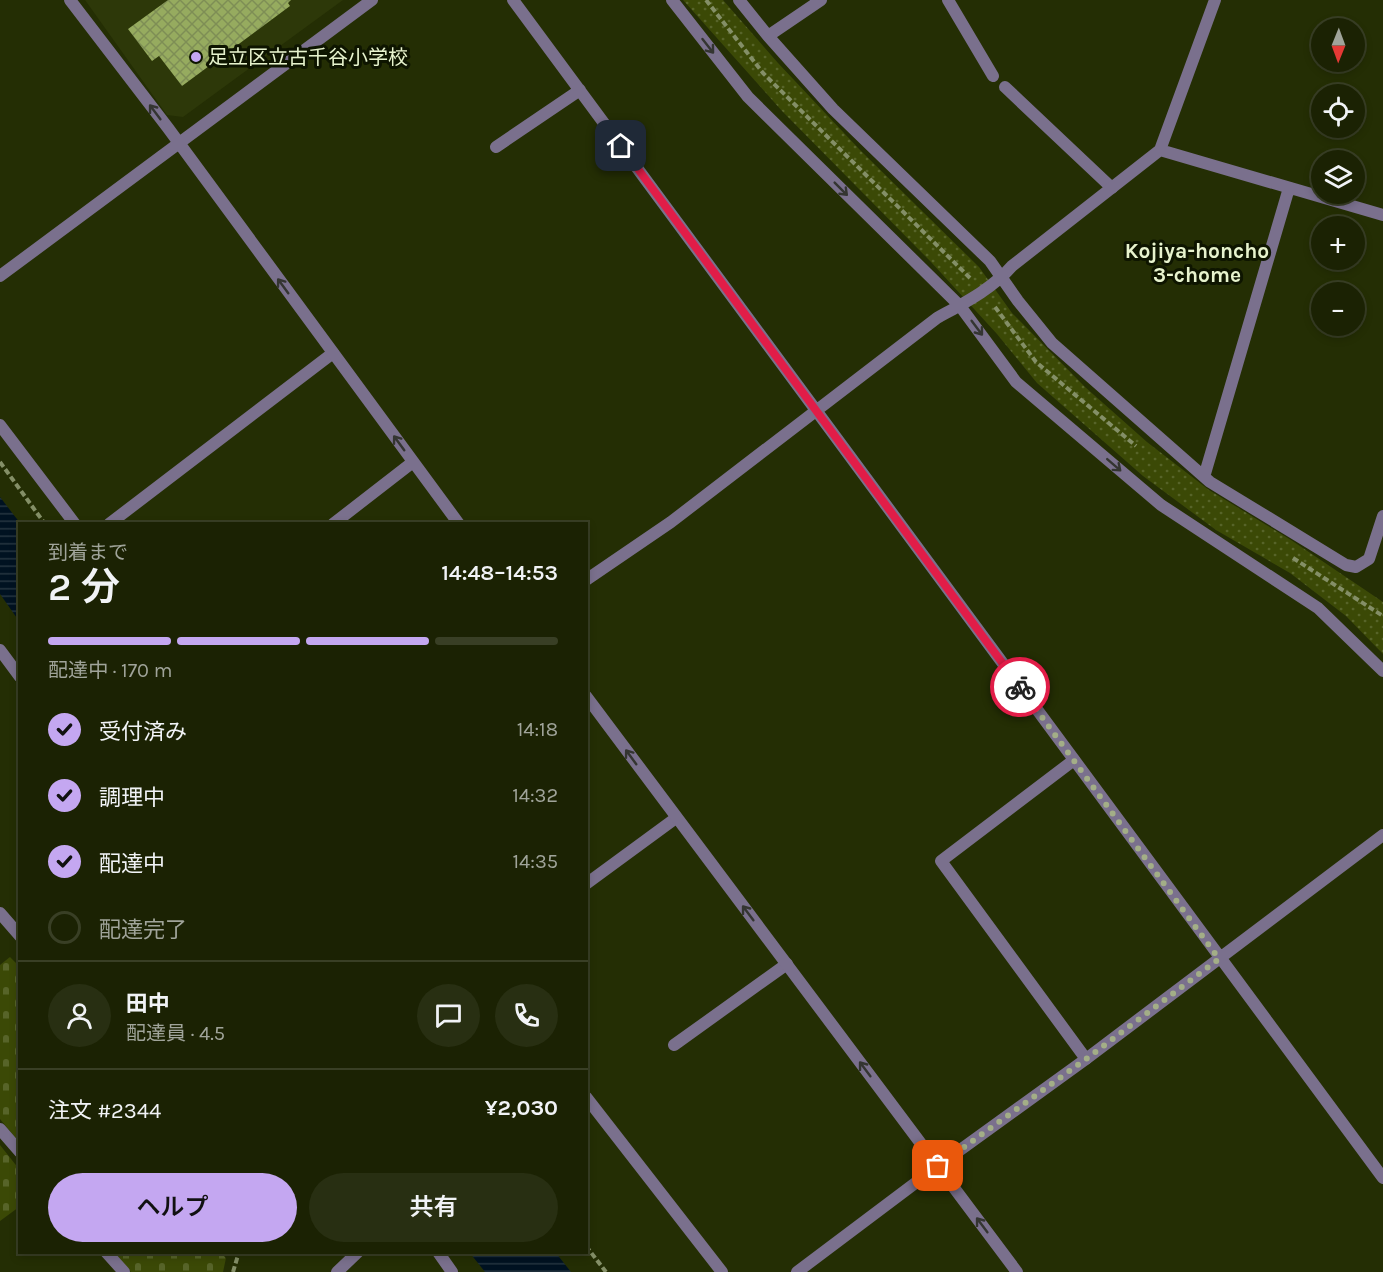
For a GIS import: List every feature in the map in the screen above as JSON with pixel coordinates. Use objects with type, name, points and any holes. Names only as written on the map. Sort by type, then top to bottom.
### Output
[{"type":"street","points":[[70,0],[458,522]]},
{"type":"street","points":[[0,276],[372,0]]},
{"type":"street","points":[[513,0],[1219,959],[1383,1178]]},
{"type":"street","points":[[672,0],[748,97],[960,306],[1016,381],[1161,505],[1318,608],[1383,671]]},
{"type":"street","points":[[739,0],[832,109],[990,261],[1052,343],[1204,477],[1346,566],[1356,567],[1369,559],[1383,516]]},
{"type":"street","points":[[768,36],[820,0]]},
{"type":"street","points":[[948,0],[993,76]]},
{"type":"street","points":[[588,579],[671,522],[937,318],[960,306],[1002,277],[1012,266],[1160,150],[1215,0]]},
{"type":"street","points":[[1005,87],[1112,188]]},
{"type":"street","points":[[496,147],[580,90]]},
{"type":"street","points":[[1160,150],[1383,215]]},
{"type":"street","points":[[1204,477],[1289,188]]},
{"type":"street","points":[[112,522],[333,353]]},
{"type":"street","points":[[0,425],[73,522]]},
{"type":"street","points":[[336,522],[413,462]]},
{"type":"street","points":[[0,650],[18,674]]},
{"type":"street","points":[[588,699],[1017,1272]]},
{"type":"street","points":[[1074,760],[941,861],[1086,1059]]},
{"type":"street","points":[[588,883],[676,818]]},
{"type":"street","points":[[798,1272],[1383,835]]},
{"type":"street","points":[[0,913],[18,934]]},
{"type":"street","points":[[674,1045],[787,964]]},
{"type":"street","points":[[588,1100],[722,1272]]},
{"type":"street","points":[[0,1129],[18,1150]]},
{"type":"street","points":[[108,1254],[123,1272]]},
{"type":"street","points":[[337,1272],[355,1254]]},
{"type":"street","points":[[439,1254],[452,1272]]},
{"type":"path","points":[[0,462],[44,522]]},
{"type":"path","points":[[588,1249],[606,1272]]},
{"type":"path","points":[[233,1272],[238,1254]]},
{"type":"shaded area","name":"足立区立古千谷小学校","points":[[85,0],[343,0],[183,117],[167,115]]},
{"type":"green space","points":[[683,0],[723,0],[778,63],[860,150],[979,267],[1012,313],[1085,387],[1147,442],[1209,490],[1291,540],[1383,602],[1383,654],[1346,616],[1290,573],[1216,530],[1143,476],[1037,383],[997,334],[931,262],[782,111]]},
{"type":"green space","points":[[10,957],[18,965],[18,1141],[0,1119],[0,965]]},
{"type":"green space","points":[[0,1145],[18,1168],[18,1208],[0,1221]]},
{"type":"green space","points":[[115,1254],[222,1254],[226,1258],[223,1272],[131,1272]]},
{"type":"water","points":[[0,497],[19,522],[18,620],[0,594]]},
{"type":"water","points":[[471,1254],[557,1254],[571,1272],[485,1272]]},
{"type":"building","points":[[168,0],[291,0],[288,3],[290,6],[182,86],[159,56],[152,61],[128,29]]},
{"type":"way so far","points":[[938,1166],[1219,959],[1020,687]]},
{"type":"place","name":"足立区立古千谷小学校","points":[[196,57]]},
{"type":"district","name":"Kojiya-honcho 3-chome","points":[[1197,263]]},
{"type":"route","points":[[621,146],[1020,687]]}]
